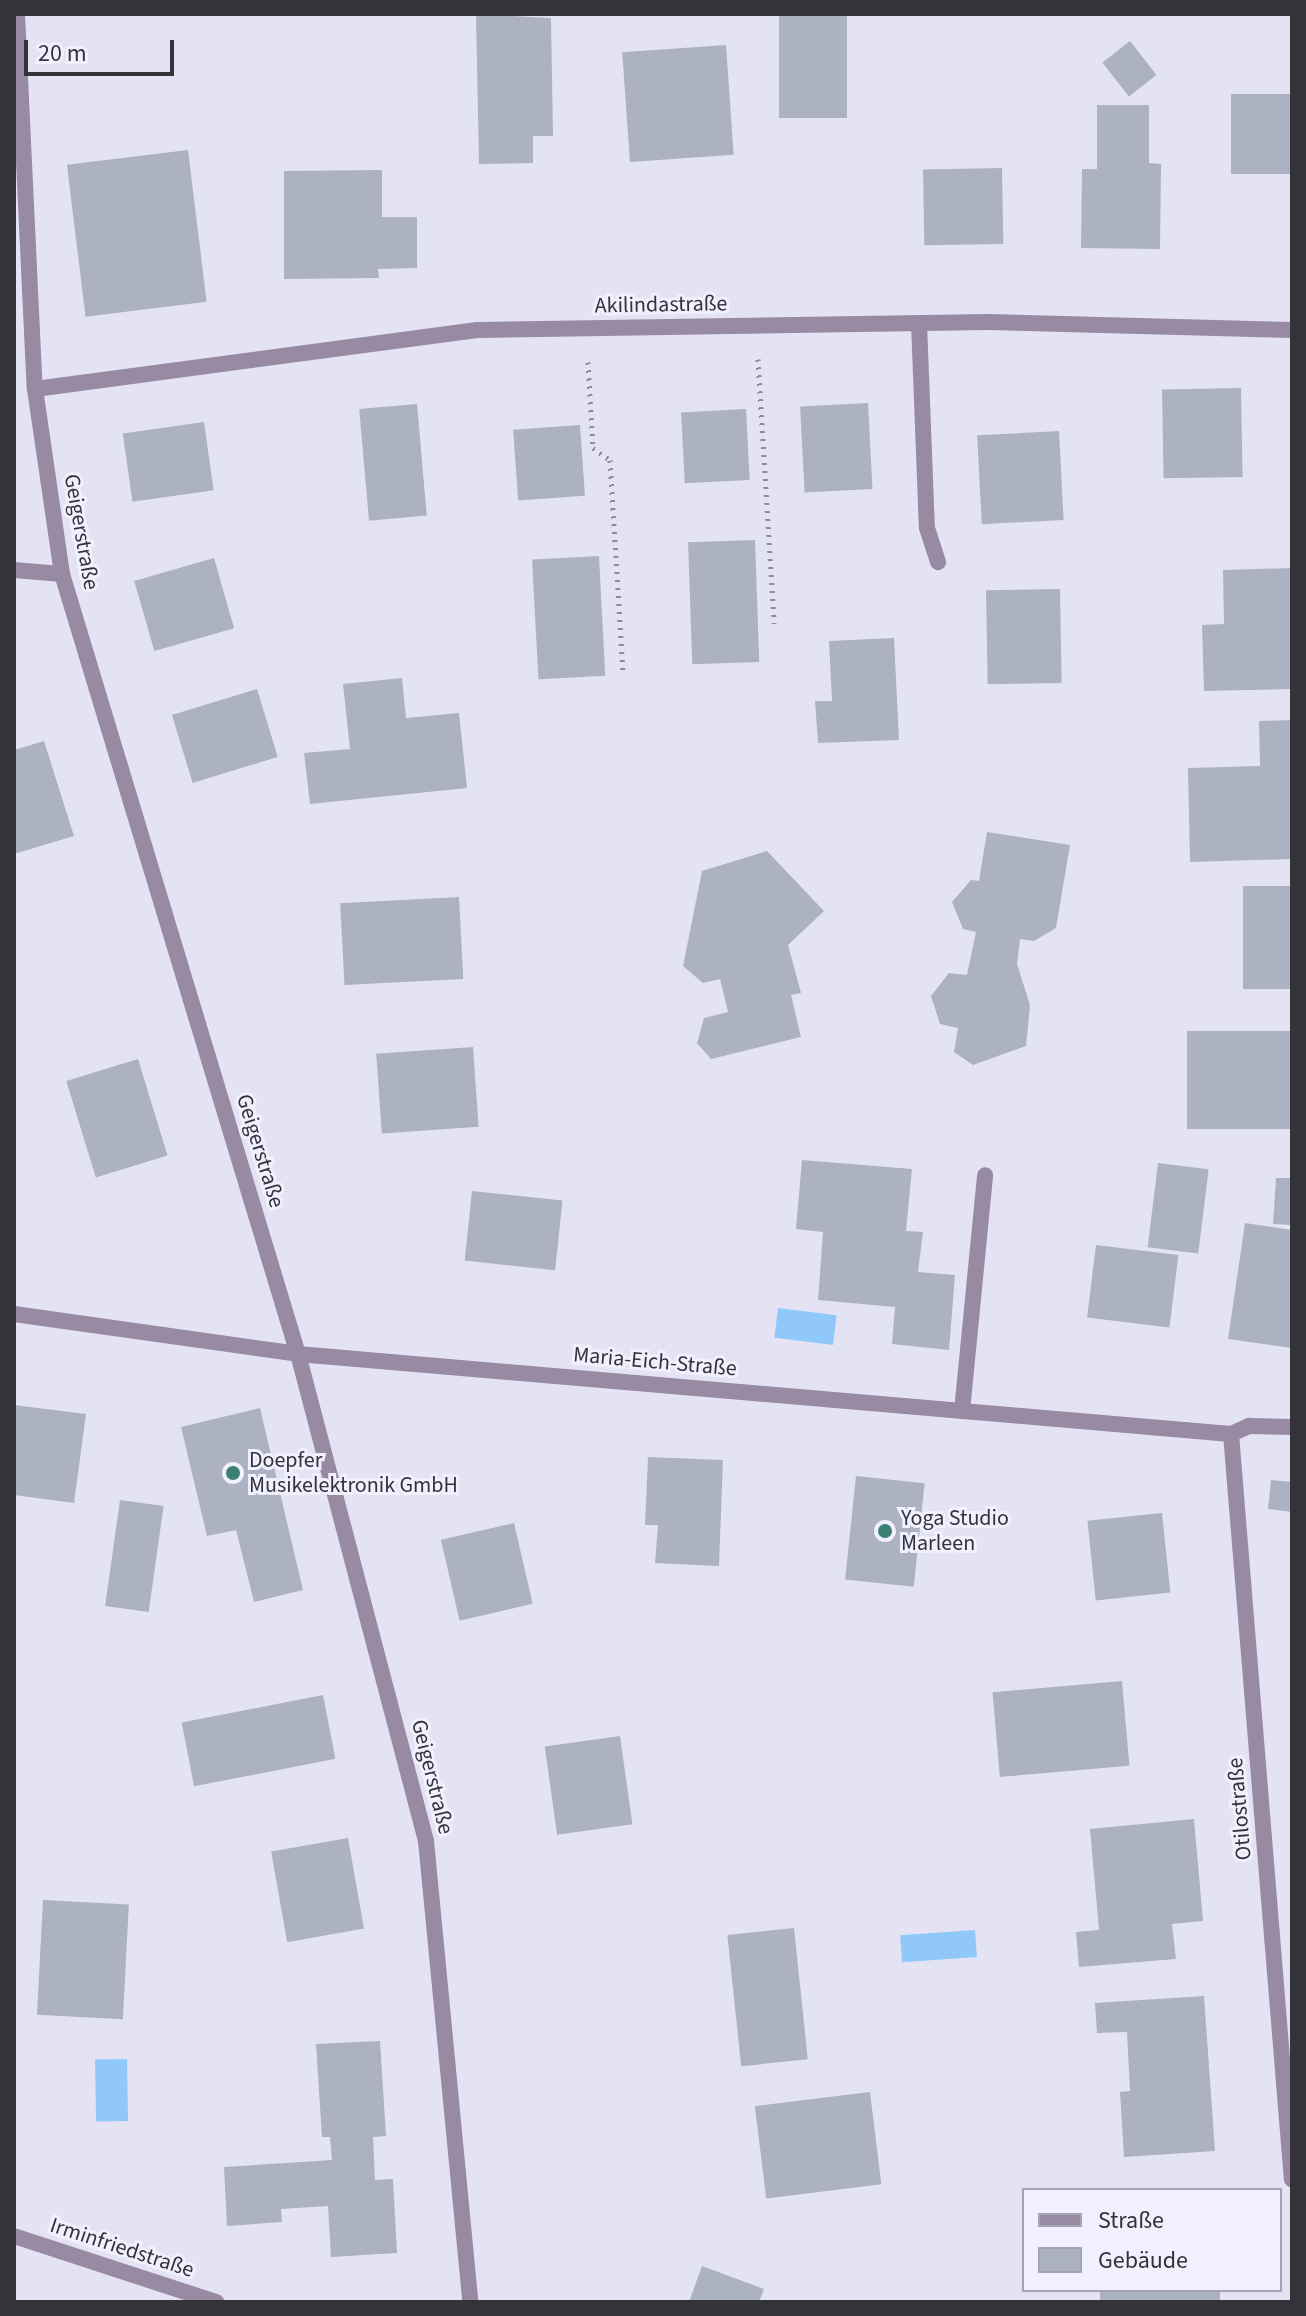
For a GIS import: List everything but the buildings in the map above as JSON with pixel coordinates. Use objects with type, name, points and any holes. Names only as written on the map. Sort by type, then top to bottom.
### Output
[{"type":"street","name":"Geigerstraße","points":[[17,14],[35,389],[62,574],[298,1354],[426,1841],[470,2302]]},
{"type":"street","name":"Akilindastraße","points":[[35,389],[477,330],[919,323],[1292,330]]},
{"type":"street","points":[[919,323],[927,528],[938,562]]},
{"type":"street","points":[[14,570],[62,574]]},
{"type":"street","points":[[962,1411],[985,1175]]},
{"type":"street","name":"Maria-Eich-Straße","points":[[14,1314],[298,1354],[1231,1434],[1249,1426],[1292,1427]]},
{"type":"street","name":"Otilostraße","points":[[1231,1434],[1292,2180]]},
{"type":"street","name":"Irminfriedstraße","points":[[14,2236],[216,2302]]},
{"type":"path","points":[[756,326],[774,624]]},
{"type":"path","points":[[586,329],[593,448],[610,460],[623,671]]},
{"type":"water","points":[[778,1308],[837,1315],[833,1345],[774,1338]]},
{"type":"water","points":[[975,1930],[977,1957],[902,1962],[900,1935]]},
{"type":"water","points":[[127,2059],[128,2121],[96,2122],[95,2060]]},
{"type":"place","name":"Doepfer Musikelektronik GmbH","points":[[233,1473]]},
{"type":"place","name":"Yoga Studio Marleen","points":[[885,1531]]}]
